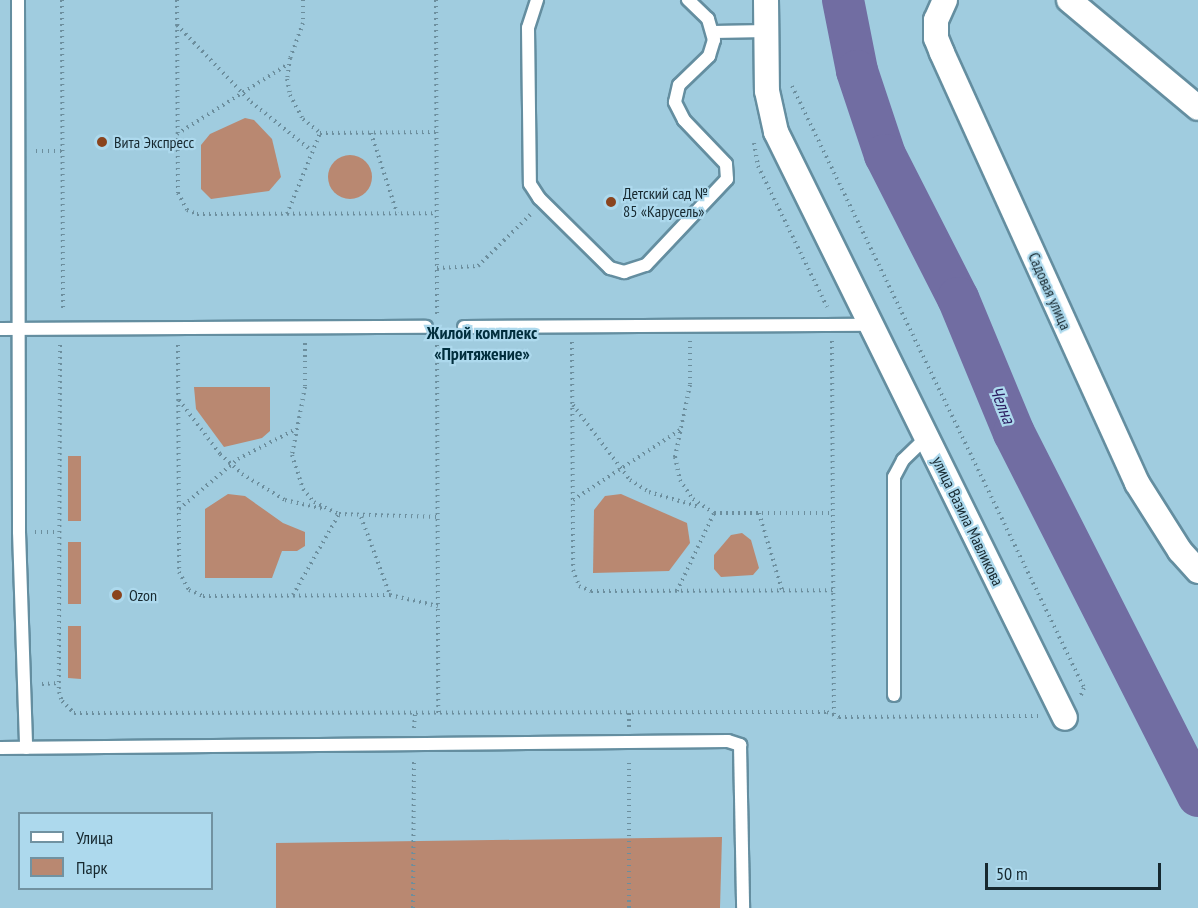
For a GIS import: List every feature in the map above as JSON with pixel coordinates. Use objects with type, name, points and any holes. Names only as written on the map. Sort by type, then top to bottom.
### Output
[{"type":"street","name":"улица Вазила Мавликова","points":[[766,0],[767,91],[776,132],[1062,712]]},
{"type":"street","name":"Садовая улица","points":[[945,0],[936,20],[936,38],[942,53],[1137,483],[1180,551],[1198,571]]},
{"type":"street","points":[[1068,0],[1198,108]]},
{"type":"lane","points":[[18,0],[19,532],[26,748]]},
{"type":"lane","points":[[537,0],[528,28],[528,175],[533,191],[610,268],[632,272],[646,265],[728,179],[726,164],[684,120],[675,102],[679,86],[709,56],[713,32],[708,20],[688,0]]},
{"type":"lane","points":[[713,32],[766,32]]},
{"type":"lane","points":[[464,327],[870,325]]},
{"type":"lane","points":[[0,329],[426,327]]},
{"type":"lane","points":[[894,695],[894,477],[903,460],[926,438]]},
{"type":"lane","points":[[0,748],[414,746],[728,741],[740,746],[743,908]]},
{"type":"path","points":[[62,0],[63,328],[58,354],[59,692],[67,708],[83,715],[629,713],[1036,716],[1062,712],[1082,696],[1084,688],[789,81]]},
{"type":"path","points":[[177,0],[178,193],[187,210],[197,214],[437,213]]},
{"type":"path","points":[[303,0],[303,23],[288,64],[290,95],[296,109],[320,133],[437,132]]},
{"type":"path","points":[[436,0],[438,714]]},
{"type":"path","points":[[177,25],[242,93],[312,152]]},
{"type":"path","points":[[177,134],[288,64]]},
{"type":"path","points":[[287,214],[320,133]]},
{"type":"path","points":[[371,133],[397,213]]},
{"type":"path","points":[[18,151],[62,151]]},
{"type":"path","points":[[437,268],[482,264],[543,202]]},
{"type":"path","points":[[832,325],[834,715]]},
{"type":"path","points":[[572,326],[573,576],[579,586],[591,591],[833,590]]},
{"type":"path","points":[[690,326],[690,385],[680,430],[676,468],[686,490],[704,508]]},
{"type":"path","points":[[305,327],[305,387],[292,455],[296,476],[314,502],[339,514],[361,517],[438,517]]},
{"type":"path","points":[[178,328],[179,572],[189,590],[203,596],[390,595],[438,606]]},
{"type":"path","points":[[178,399],[230,465],[285,500],[327,509]]},
{"type":"path","points":[[572,404],[619,470],[649,492],[714,513],[833,513]]},
{"type":"path","points":[[179,509],[230,465],[296,429]]},
{"type":"path","points":[[572,501],[680,430]]},
{"type":"path","points":[[677,591],[714,513]]},
{"type":"path","points":[[759,513],[782,590]]},
{"type":"path","points":[[293,596],[339,514]]},
{"type":"path","points":[[361,517],[390,595]]},
{"type":"path","points":[[628,908],[629,713]]},
{"type":"path","points":[[413,908],[415,714]]},
{"type":"green space","points":[[245,118],[254,120],[272,139],[281,177],[269,191],[211,199],[201,189],[201,145],[210,134]]},
{"type":"green space","points":[[350,155],[365,162],[372,177],[365,192],[350,199],[335,192],[328,177],[335,162]]},
{"type":"green space","points":[[194,387],[270,387],[270,431],[262,438],[224,447],[196,409]]},
{"type":"green space","points":[[68,456],[81,456],[81,521],[68,521]]},
{"type":"green space","points":[[228,494],[245,496],[283,523],[305,532],[305,546],[297,551],[282,551],[272,578],[205,578],[205,509]]},
{"type":"green space","points":[[621,494],[687,523],[690,543],[669,571],[593,573],[594,510],[605,496]]},
{"type":"green space","points":[[742,533],[751,540],[759,568],[753,575],[721,577],[714,569],[714,555],[731,535]]},
{"type":"green space","points":[[68,542],[81,542],[81,604],[68,604]]},
{"type":"green space","points":[[68,626],[81,626],[81,679],[68,678]]},
{"type":"green space","points":[[722,837],[720,908],[276,908],[276,843]]},
{"type":"waterway","name":"Челна","points":[[843,0],[857,71],[885,155],[958,298],[1014,433],[1198,796]]},
{"type":"place","name":"Вита Экспресс","points":[[102,142]]},
{"type":"place","name":"Детский сад № 85 «Карусель»","points":[[611,202]]},
{"type":"place","name":"Ozon","points":[[117,595]]},
{"type":"district","name":"Жилой комплекс «Притяжение»","points":[[482,344]]}]
